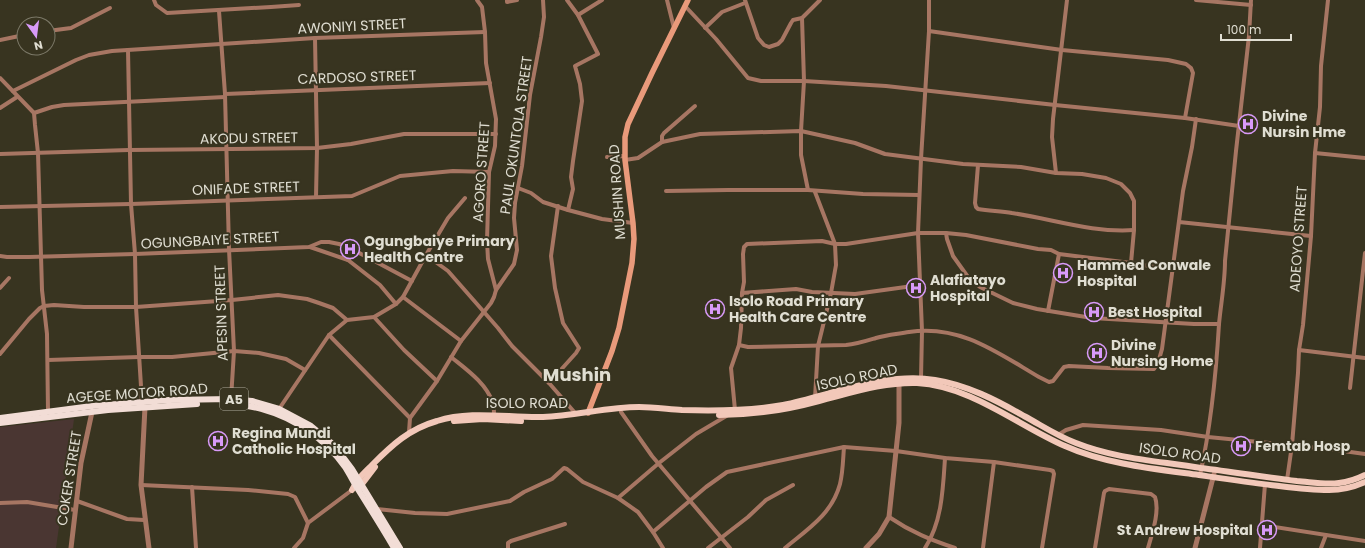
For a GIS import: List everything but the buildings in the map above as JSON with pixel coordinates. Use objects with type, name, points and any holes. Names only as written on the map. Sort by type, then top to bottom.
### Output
[{"type":"highway","name":"AGEGE MOTOR ROAD","points":[[0,418],[48,411],[231,399],[252,401],[279,409],[311,426],[334,445],[394,548]]},
{"type":"highway","name":"AGEGE MOTOR ROAD","points":[[143,405],[230,403],[273,412],[297,423],[318,437],[331,450],[376,509],[400,548]]},
{"type":"highway","name":"AGEGE MOTOR ROAD","points":[[0,424],[92,409]]},
{"type":"main road","name":"MUSHIN ROAD","points":[[588,413],[619,328],[632,263],[634,239],[633,223],[625,158],[625,137],[628,124],[688,0]]},
{"type":"main road","name":"ISOLO ROAD","points":[[357,485],[394,448],[412,434],[437,424],[478,419],[529,421],[560,420],[644,410],[729,415],[780,410],[878,382],[921,378],[936,380],[966,388],[995,401],[1058,435],[1105,452],[1138,459],[1287,480],[1338,483],[1354,480],[1365,475]]},
{"type":"main road","name":"ISOLO ROAD","points":[[357,485],[394,444],[410,432],[446,418],[468,415],[541,417],[638,407],[710,411],[735,410],[772,407],[874,387],[918,383],[939,387],[958,393],[991,407],[1044,436],[1078,451],[1116,461],[1214,478],[1311,490],[1331,490],[1365,482]]},
{"type":"main road","points":[[991,407],[995,401]]},
{"type":"street","points":[[154,0],[156,5],[167,13],[219,11],[300,4]]},
{"type":"street","name":"AGORO STREET","points":[[477,0],[482,7],[485,32],[486,63],[496,119],[495,146],[489,172],[488,259],[496,290]]},
{"type":"street","points":[[507,0],[507,2],[517,0]]},
{"type":"street","name":"PAUL OKUNTOLA STREET","points":[[410,418],[437,381],[461,340],[484,312],[494,297],[496,290],[514,264],[517,250],[514,218],[515,202],[522,166],[530,95],[544,17],[543,0]]},
{"type":"street","points":[[567,0],[578,15],[598,54],[575,66],[580,84],[582,101],[571,177],[573,188],[568,210]]},
{"type":"street","points":[[578,15],[602,0]]},
{"type":"street","points":[[667,0],[674,28]]},
{"type":"street","points":[[706,28],[722,12],[745,1],[758,38],[764,45],[769,46],[778,44],[782,40],[791,22],[802,18],[818,0]]},
{"type":"street","points":[[921,378],[922,331],[918,232],[929,31],[929,0]]},
{"type":"street","points":[[1056,173],[1052,137],[1053,119],[1067,0]]},
{"type":"street","points":[[1196,0],[1251,2],[1225,278],[1219,324],[1219,342],[1208,437],[1200,475]]},
{"type":"street","name":"ADEOYO STREET","points":[[1287,480],[1292,445],[1299,350],[1303,325],[1311,236],[1320,107],[1321,66],[1328,0]]},
{"type":"street","points":[[686,6],[748,78],[761,81],[804,81],[886,86],[925,92],[1196,119],[1239,126]]},
{"type":"street","points":[[56,30],[71,28],[110,8]]},
{"type":"street","name":"APESIN STREET","points":[[219,11],[225,96],[229,249],[234,351],[231,399]]},
{"type":"street","points":[[802,18],[804,81],[801,155],[808,190]]},
{"type":"street","points":[[929,31],[1062,50],[1168,60],[1186,64],[1191,68],[1192,73],[1186,118]]},
{"type":"street","name":"AWONIYI STREET","points":[[13,91],[82,58],[112,51],[315,38],[485,32]]},
{"type":"street","points":[[0,40],[16,37]]},
{"type":"street","points":[[315,38],[318,148],[316,197]]},
{"type":"street","points":[[128,50],[131,204],[135,254],[138,357],[143,405],[140,485],[149,548]]},
{"type":"street","points":[[0,78],[34,112],[38,153],[44,306],[47,334],[48,411]]},
{"type":"street","name":"CARDOSO STREET","points":[[34,112],[64,105],[316,90],[490,83]]},
{"type":"street","points":[[0,108],[12,101],[17,96]]},
{"type":"street","points":[[662,142],[664,132],[695,106]]},
{"type":"street","points":[[739,345],[748,347],[856,344],[881,337],[922,331],[948,333],[974,340],[1049,382],[1054,381],[1064,367],[1069,366],[1154,369],[1158,363],[1162,349],[1179,222],[1196,119]]},
{"type":"street","points":[[607,157],[638,158],[662,142],[700,134],[801,131],[855,143],[885,154],[1056,173],[1082,174],[1106,178],[1121,184],[1130,193],[1134,201],[1134,230],[1131,262]]},
{"type":"street","name":"AKODU STREET","points":[[0,154],[129,150],[318,148],[356,144],[404,134],[496,134]]},
{"type":"street","points":[[1316,153],[1365,158]]},
{"type":"street","points":[[978,165],[976,203],[976,207],[978,209],[1012,213],[1081,227],[1120,231],[1134,230]]},
{"type":"street","name":"ONIFADE STREET","points":[[0,207],[352,196],[400,176],[453,171],[489,172]]},
{"type":"street","points":[[518,188],[531,193],[543,202],[568,210],[602,219],[633,223]]},
{"type":"street","points":[[666,191],[808,190],[815,192],[919,195]]},
{"type":"street","points":[[815,192],[835,244],[836,265],[818,346],[815,398]]},
{"type":"street","points":[[279,409],[329,335],[347,320],[374,317],[396,304],[404,297],[426,255],[448,218],[464,198]]},
{"type":"street","points":[[549,383],[579,348],[563,323],[555,288],[551,256],[558,206]]},
{"type":"street","points":[[1179,222],[1311,236]]},
{"type":"street","points":[[735,410],[731,368],[739,345],[742,328],[742,293],[744,282],[743,254],[744,247],[747,244],[822,241],[835,244],[857,243],[918,232],[946,233],[966,235],[1038,249],[1051,250],[1059,254],[1131,262],[1173,270]]},
{"type":"street","points":[[946,233],[953,256],[968,277],[980,287],[1013,303],[1048,311],[1092,318],[1219,324]]},
{"type":"street","name":"OGUNGBAIYE STREET","points":[[0,256],[135,254],[229,249],[309,247],[321,242],[329,242],[339,244],[354,251],[412,281]]},
{"type":"street","points":[[309,247],[348,260],[380,285],[396,304]]},
{"type":"street","points":[[348,260],[354,251]]},
{"type":"street","points":[[1350,388],[1365,253]]},
{"type":"street","points":[[1048,311],[1059,254]]},
{"type":"street","points":[[426,255],[448,271],[512,346],[549,383],[576,414]]},
{"type":"street","points":[[0,288],[9,278]]},
{"type":"street","points":[[742,293],[796,290],[855,294],[920,285]]},
{"type":"street","points":[[0,354],[29,319],[44,306],[54,305],[84,307],[136,307],[232,300],[278,294],[307,298],[332,308],[347,320]]},
{"type":"street","points":[[404,297],[461,340]]},
{"type":"street","points":[[374,317],[404,350],[437,381]]},
{"type":"street","points":[[329,335],[410,418],[410,432]]},
{"type":"street","points":[[1299,350],[1365,358]]},
{"type":"street","points":[[48,360],[172,357],[234,351],[254,352],[286,359],[305,370]]},
{"type":"street","points":[[451,357],[475,376],[486,389],[493,404],[494,415]]},
{"type":"street","points":[[866,548],[879,534],[889,517],[899,423],[899,384]]},
{"type":"street","name":"COKER STREET","points":[[71,548],[81,464],[92,409]]},
{"type":"street","points":[[621,412],[652,456],[730,548]]},
{"type":"street","points":[[618,498],[696,434],[729,415]]},
{"type":"street","points":[[1058,435],[1066,430],[1083,425],[1161,430],[1208,437],[1329,448],[1365,454]]},
{"type":"street","points":[[785,548],[824,515],[834,502],[840,485],[844,447]]},
{"type":"street","points":[[653,532],[690,500],[721,475],[727,472],[844,447],[994,462],[1053,471],[1054,474],[1042,548]]},
{"type":"street","points":[[925,548],[930,540],[937,521],[942,498],[945,458]]},
{"type":"street","points":[[983,548],[994,462]]},
{"type":"street","points":[[376,509],[415,513],[447,514],[510,501],[524,492],[552,479],[564,468],[583,482],[618,498],[638,512],[663,548]]},
{"type":"street","points":[[1195,548],[1215,470]]},
{"type":"street","points":[[1260,548],[1265,484]]},
{"type":"street","points":[[140,485],[248,490],[288,494],[295,497],[308,523]]},
{"type":"street","points":[[294,548],[302,538],[308,523],[357,485]]},
{"type":"street","points":[[708,548],[766,500],[793,485]]},
{"type":"street","points":[[192,487],[196,548]]},
{"type":"street","points":[[1095,548],[1104,493],[1109,489],[1151,494],[1155,497],[1157,502],[1157,511],[1148,548]]},
{"type":"street","points":[[0,503],[27,502],[75,510]]},
{"type":"street","points":[[77,502],[127,519],[144,520]]},
{"type":"street","points":[[889,517],[906,528],[930,540],[955,548]]},
{"type":"street","points":[[508,548],[508,543],[565,524]]},
{"type":"street","points":[[1262,525],[1365,542]]},
{"type":"street","points":[[1322,548],[1326,535]]},
{"type":"shaded area","points":[[74,419],[56,548],[0,548],[0,427]]},
{"type":"place","name":"Divine Nursin Hme","points":[[1248,124]]},
{"type":"place","name":"Ogungbaiye Primary Health Centre","points":[[350,249]]},
{"type":"place","name":"Hammed Conwale Hospital","points":[[1063,273]]},
{"type":"place","name":"Alafiatayo Hospital","points":[[916,288]]},
{"type":"place","name":"Isolo Road Primary Health Care Centre","points":[[715,309]]},
{"type":"place","name":"Best Hospital","points":[[1094,312]]},
{"type":"place","name":"Divine Nursing Home","points":[[1097,353]]},
{"type":"place","name":"Regina Mundi Catholic Hospital","points":[[218,441]]},
{"type":"place","name":"Femtab Hosp","points":[[1241,446]]},
{"type":"place","name":"St Andrew Hospital","points":[[1267,530]]},
{"type":"district","name":"Mushin","points":[[577,375]]}]
